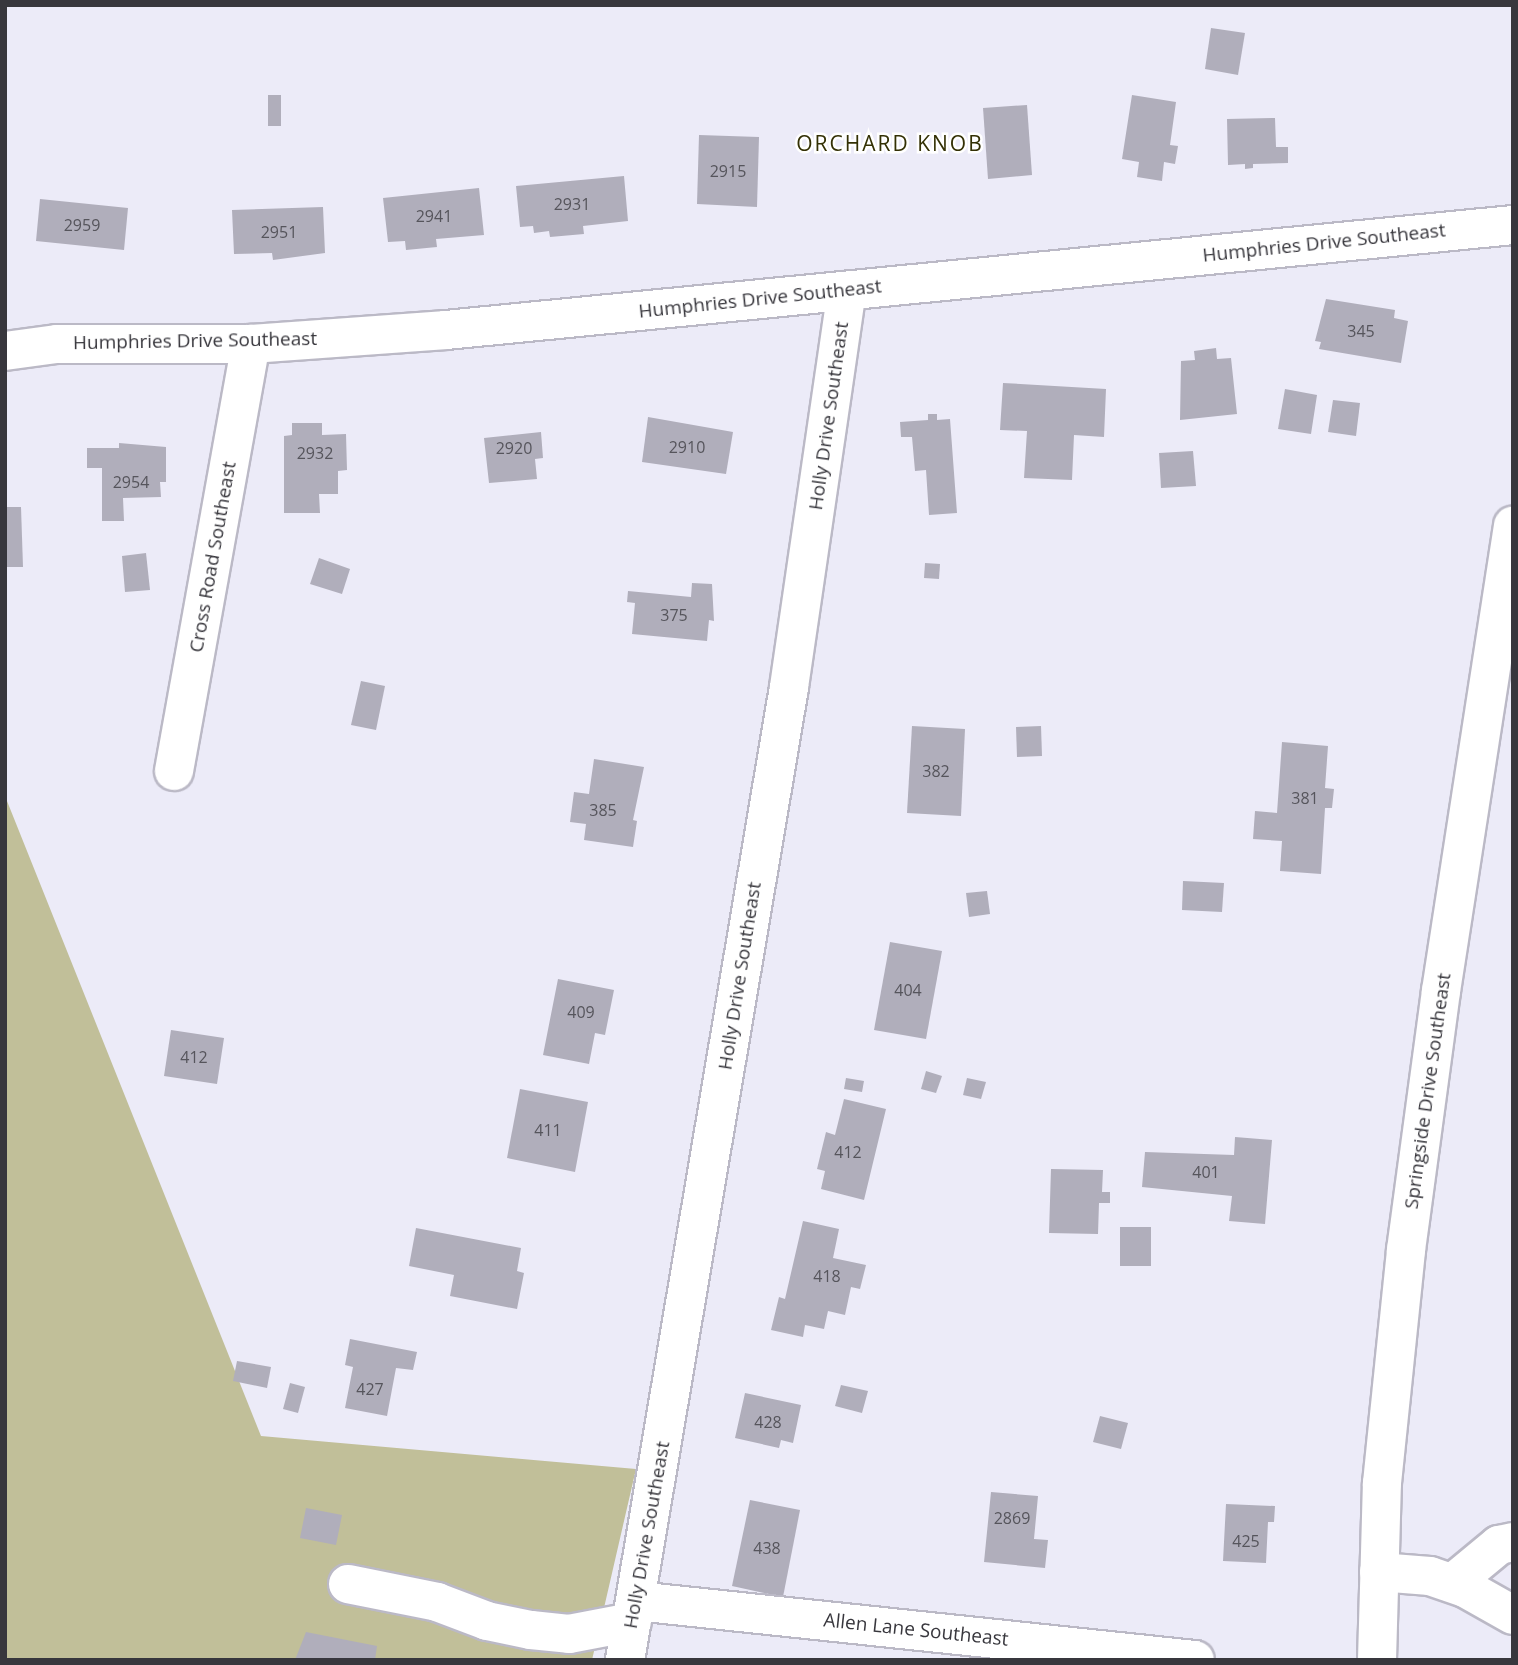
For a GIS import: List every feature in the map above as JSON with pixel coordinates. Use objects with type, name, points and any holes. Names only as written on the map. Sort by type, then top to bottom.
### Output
[{"type":"street","name":"Humphries Drive Southeast","points":[[5,351],[57,344],[251,344],[446,330],[1513,225]]},
{"type":"street","name":"Holly Drive Southeast","points":[[625,1660],[789,687],[847,291]]},
{"type":"street","name":"Cross Road Southeast","points":[[174,771],[251,344]]},
{"type":"street","name":"Springside Drive Southeast","points":[[1377,1660],[1382,1483],[1406,1250],[1513,526]]},
{"type":"street","points":[[1453,1584],[1499,1545],[1513,1542]]},
{"type":"street","points":[[1379,1572],[1430,1576],[1453,1584],[1513,1615]]},
{"type":"street","name":"Allen Lane Southeast","points":[[348,1584],[437,1602],[487,1621],[569,1634],[634,1611],[1195,1660]]},
{"type":"shaded area","points":[[5,796],[261,1436],[636,1469],[592,1660],[5,1660]]},
{"type":"building","points":[[1211,28],[1245,33],[1238,75],[1205,69]]},
{"type":"building","points":[[268,95],[281,95],[281,126],[268,126]]},
{"type":"building","points":[[1132,95],[1176,102],[1170,145],[1178,146],[1175,164],[1164,162],[1162,181],[1137,177],[1139,162],[1122,159]]},
{"type":"building","points":[[1027,105],[1032,175],[988,179],[983,108]]},
{"type":"building","points":[[1275,118],[1276,147],[1288,147],[1288,163],[1253,164],[1253,168],[1245,169],[1245,164],[1228,165],[1227,119]]},
{"type":"building","points":[[699,135],[759,137],[757,207],[697,204]]},
{"type":"building","points":[[624,176],[628,221],[583,226],[584,234],[550,237],[549,231],[534,233],[533,226],[520,227],[516,186]]},
{"type":"building","points":[[479,188],[484,235],[436,239],[437,247],[406,250],[405,241],[388,242],[383,198]]},
{"type":"building","points":[[40,199],[128,208],[124,250],[36,241]]},
{"type":"building","points":[[323,207],[325,253],[273,260],[272,253],[234,254],[232,210]]},
{"type":"building","points":[[1326,299],[1395,310],[1394,318],[1408,321],[1401,363],[1319,349],[1321,342],[1315,341]]},
{"type":"building","points":[[1216,348],[1217,359],[1231,358],[1237,414],[1180,420],[1181,361],[1195,360],[1194,351]]},
{"type":"building","points":[[1003,383],[1106,389],[1104,437],[1074,435],[1072,480],[1024,478],[1027,431],[1000,430]]},
{"type":"building","points":[[1285,389],[1317,395],[1311,434],[1278,429]]},
{"type":"building","points":[[1333,400],[1360,403],[1356,436],[1328,432]]},
{"type":"building","points":[[928,414],[937,414],[937,420],[950,419],[957,513],[929,515],[926,470],[915,471],[912,437],[901,437],[900,422],[928,420]]},
{"type":"building","points":[[648,417],[733,432],[726,474],[642,462]]},
{"type":"building","points":[[292,423],[322,423],[322,435],[346,434],[347,470],[338,471],[338,494],[319,494],[320,513],[284,513],[284,436],[292,435]]},
{"type":"building","points":[[541,432],[543,458],[535,459],[537,479],[489,483],[484,438]]},
{"type":"building","points":[[119,443],[166,447],[166,482],[160,482],[161,497],[123,498],[124,521],[102,521],[102,468],[87,468],[87,448],[119,448]]},
{"type":"building","points":[[1193,451],[1196,486],[1161,488],[1159,453]]},
{"type":"building","points":[[5,507],[21,507],[23,567],[5,567]]},
{"type":"building","points":[[146,553],[150,590],[125,592],[122,556]]},
{"type":"building","points":[[319,558],[350,569],[342,594],[310,584]]},
{"type":"building","points":[[925,563],[940,564],[939,579],[924,578]]},
{"type":"building","points":[[692,583],[712,584],[714,621],[709,620],[707,641],[632,634],[635,603],[627,602],[628,591],[691,597]]},
{"type":"building","points":[[361,681],[385,686],[376,730],[351,725]]},
{"type":"building","points":[[912,726],[965,729],[961,816],[907,813]]},
{"type":"building","points":[[1041,726],[1042,756],[1017,757],[1016,727]]},
{"type":"building","points":[[1282,742],[1328,746],[1325,788],[1334,789],[1332,808],[1325,808],[1321,874],[1280,871],[1282,841],[1253,839],[1255,811],[1277,813]]},
{"type":"building","points":[[594,759],[644,767],[633,820],[637,821],[633,847],[584,840],[586,824],[570,822],[574,792],[589,794]]},
{"type":"building","points":[[1183,881],[1224,883],[1222,912],[1182,910]]},
{"type":"building","points":[[987,891],[990,914],[969,917],[966,893]]},
{"type":"building","points":[[890,942],[942,951],[926,1039],[874,1030]]},
{"type":"building","points":[[558,979],[614,990],[605,1035],[595,1033],[589,1064],[543,1055]]},
{"type":"building","points":[[171,1030],[224,1038],[217,1084],[164,1076]]},
{"type":"building","points":[[926,1071],[942,1076],[936,1093],[921,1089]]},
{"type":"building","points":[[846,1078],[864,1081],[862,1092],[844,1089]]},
{"type":"building","points":[[967,1078],[986,1082],[981,1099],[963,1095]]},
{"type":"building","points":[[520,1089],[588,1102],[575,1172],[507,1158]]},
{"type":"building","points":[[844,1099],[886,1109],[864,1200],[821,1189],[825,1171],[817,1169],[826,1132],[835,1135]]},
{"type":"building","points":[[1235,1137],[1272,1140],[1265,1224],[1229,1221],[1232,1196],[1142,1187],[1145,1152],[1234,1155]]},
{"type":"building","points":[[1051,1169],[1103,1170],[1102,1192],[1110,1192],[1110,1203],[1099,1203],[1098,1234],[1049,1233]]},
{"type":"building","points":[[803,1221],[839,1229],[833,1258],[866,1265],[860,1289],[851,1287],[845,1315],[828,1311],[824,1329],[805,1325],[803,1337],[771,1330],[779,1297],[785,1299]]},
{"type":"building","points":[[1120,1227],[1151,1227],[1151,1266],[1120,1266]]},
{"type":"building","points":[[416,1228],[521,1248],[517,1271],[524,1273],[517,1309],[450,1296],[454,1275],[409,1266]]},
{"type":"building","points":[[350,1339],[417,1352],[413,1370],[396,1368],[387,1416],[345,1408],[353,1367],[345,1365]]},
{"type":"building","points":[[237,1361],[271,1367],[267,1388],[233,1381]]},
{"type":"building","points":[[290,1383],[305,1387],[298,1413],[283,1409]]},
{"type":"building","points":[[841,1385],[868,1391],[862,1413],[835,1406]]},
{"type":"building","points":[[745,1393],[801,1405],[793,1443],[781,1440],[779,1448],[735,1438]]},
{"type":"building","points":[[1100,1416],[1128,1423],[1121,1449],[1093,1442]]},
{"type":"building","points":[[991,1492],[1038,1496],[1034,1539],[1048,1540],[1045,1568],[984,1562]]},
{"type":"building","points":[[750,1500],[800,1510],[783,1597],[732,1586]]},
{"type":"building","points":[[1226,1504],[1275,1506],[1274,1522],[1268,1522],[1266,1563],[1223,1561]]},
{"type":"building","points":[[306,1508],[342,1515],[336,1545],[300,1538]]},
{"type":"building","points":[[306,1632],[377,1646],[375,1660],[295,1660]]},
{"type":"district","name":"ORCHARD KNOB","points":[[890,143]]}]
